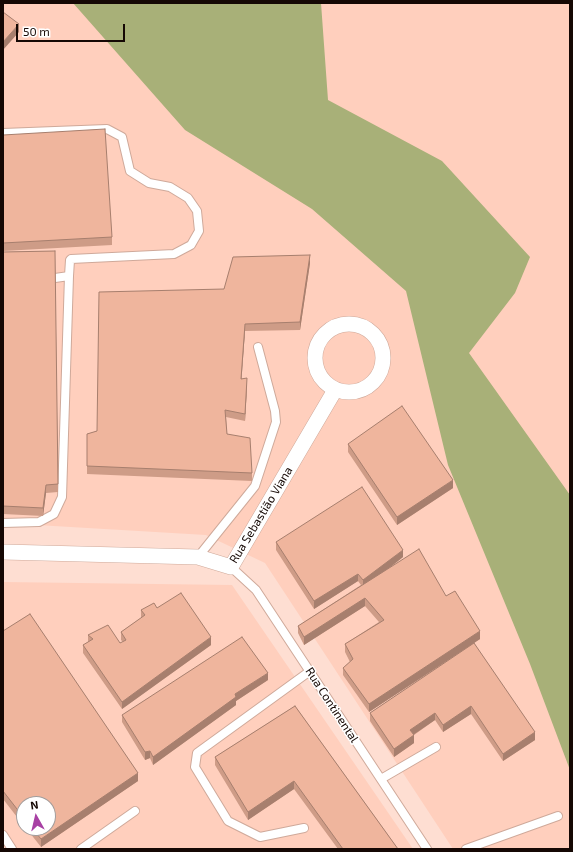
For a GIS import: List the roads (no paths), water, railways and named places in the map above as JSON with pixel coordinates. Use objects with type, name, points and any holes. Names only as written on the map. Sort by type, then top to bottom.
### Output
[{"type":"street","points":[[348,324],[359,325],[369,330],[377,338],[382,348],[384,359],[382,370],[376,380],[362,390],[357,392],[346,392],[335,390],[325,383],[318,374],[315,363],[315,352],[319,341],[326,332],[336,326],[348,324]]},
{"type":"street","name":"Rua Sebastião Viana","points":[[3,552],[198,557],[230,567],[335,390]]},
{"type":"lane","points":[[3,134],[107,129],[122,137],[130,171],[149,183],[170,187],[188,198],[197,211],[199,231],[191,246],[174,254],[70,260],[62,497],[54,514],[39,522],[3,523]]},
{"type":"lane","points":[[55,278],[69,276]]},
{"type":"lane","points":[[198,557],[255,486],[276,422],[275,411],[258,347]]},
{"type":"lane","name":"Rua Continental","points":[[230,567],[256,590],[427,849]]},
{"type":"lane","points":[[304,828],[260,837],[228,821],[195,767],[197,753],[310,671]]},
{"type":"lane","points":[[381,779],[436,747]]},
{"type":"lane","points":[[81,849],[135,812]]},
{"type":"lane","points":[[466,849],[558,816]]},
{"type":"lane","points":[[3,835],[12,849]]}]
